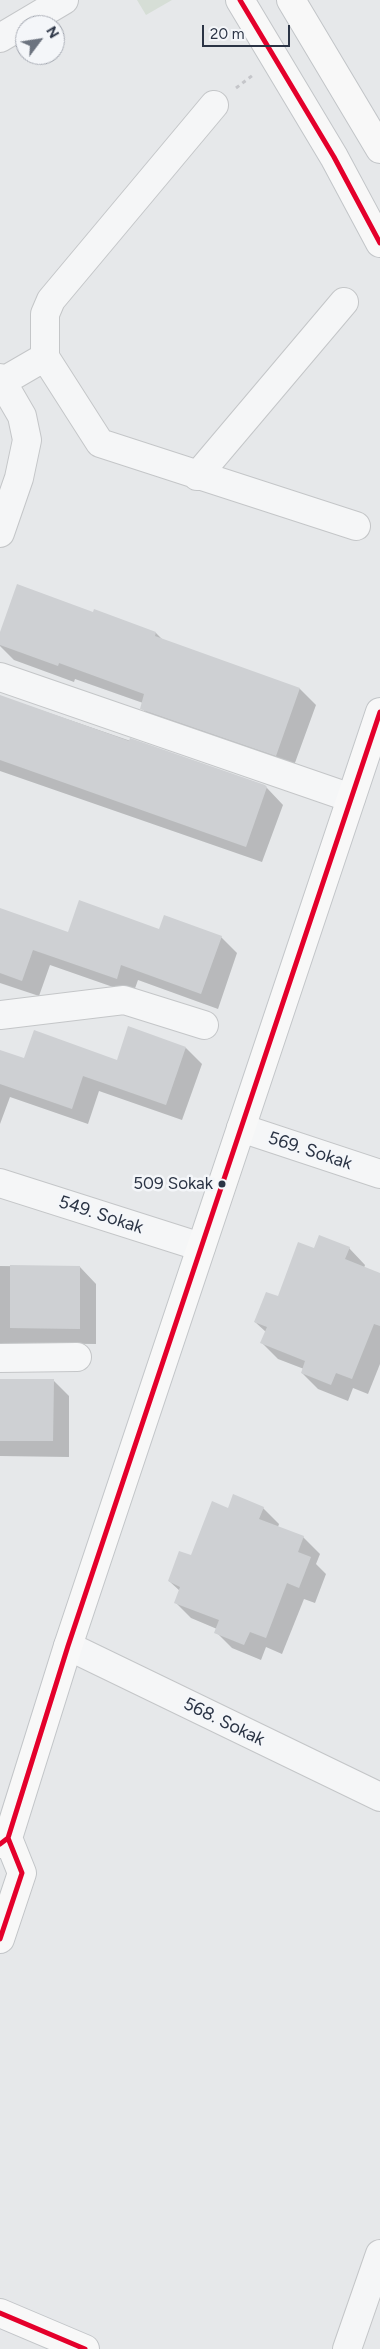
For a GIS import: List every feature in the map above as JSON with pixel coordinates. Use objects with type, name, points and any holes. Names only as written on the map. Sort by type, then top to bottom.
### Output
[{"type":"main road","points":[[240,0],[334,156],[380,243]]},
{"type":"main road","points":[[291,0],[378,138]]},
{"type":"main road","points":[[0,1939],[22,1873],[4,1841],[380,712]]},
{"type":"main road","points":[[0,2313],[85,2349]]},
{"type":"street","points":[[0,38],[64,0]]},
{"type":"street","points":[[214,106],[47,306],[45,357],[100,443],[356,526]]},
{"type":"street","points":[[197,476],[344,302]]},
{"type":"street","points":[[0,533],[19,478],[26,440],[22,416],[1,380],[45,357]]},
{"type":"street","points":[[0,677],[352,798]]},
{"type":"street","points":[[0,1015],[124,1000],[204,1025]]},
{"type":"street","name":"569. Sokak","points":[[241,1128],[380,1174]]},
{"type":"street","name":"549. Sokak","points":[[0,1183],[201,1247]]},
{"type":"street","points":[[0,1358],[77,1357]]},
{"type":"street","name":"568. Sokak","points":[[68,1646],[380,1797]]},
{"type":"street","points":[[347,2349],[380,2254]]},
{"type":"path","points":[[214,106],[275,58]]},
{"type":"shaded area","points":[[137,0],[172,0],[146,15]]},
{"type":"building","points":[[17,584],[93,612],[94,609],[156,632],[155,636],[300,688],[276,756],[140,709],[144,694],[59,663],[58,666],[0,645],[0,632]]},
{"type":"building","points":[[0,695],[129,741],[130,738],[265,785],[267,787],[246,847],[0,760]]},
{"type":"building","points":[[79,900],[159,929],[164,915],[222,936],[201,994],[121,965],[117,979],[33,950],[22,981],[0,973],[0,908],[68,932]]},
{"type":"building","points":[[128,1026],[186,1047],[166,1105],[83,1076],[72,1109],[0,1084],[0,1050],[24,1058],[34,1030],[117,1060]]},
{"type":"building","points":[[319,1235],[350,1247],[345,1259],[380,1273],[380,1326],[374,1324],[352,1379],[336,1373],[331,1385],[301,1373],[305,1361],[260,1343],[267,1327],[254,1322],[266,1292],[278,1296],[298,1242],[314,1248]]},
{"type":"building","points":[[10,1265],[80,1266],[80,1329],[10,1328]]},
{"type":"building","points":[[0,1379],[54,1379],[53,1441],[0,1441]]},
{"type":"building","points":[[233,1494],[264,1507],[259,1519],[304,1536],[298,1552],[311,1557],[299,1588],[287,1583],[266,1638],[250,1632],[244,1645],[214,1633],[219,1620],[174,1603],[180,1587],[168,1581],[179,1551],[191,1555],[212,1501],[228,1508]]},
{"type":"transit line","points":[[240,0],[334,157],[380,243]]},
{"type":"transit line","points":[[0,1844],[8,1838],[68,1646],[380,712]]},
{"type":"transit line","points":[[0,1939],[22,1873],[8,1838]]},
{"type":"transit line","points":[[0,2313],[85,2349]]},
{"type":"place","name":"509 Sokak","points":[[222,1184]]}]
